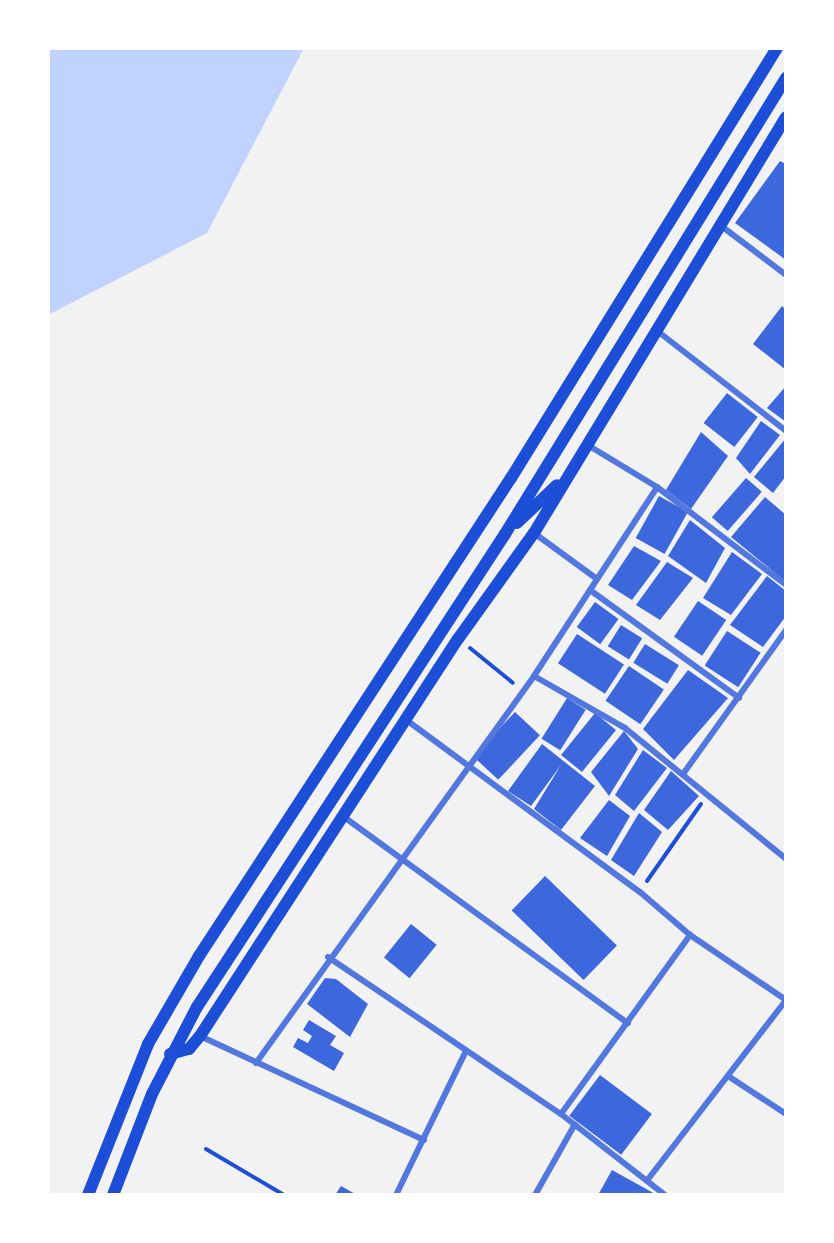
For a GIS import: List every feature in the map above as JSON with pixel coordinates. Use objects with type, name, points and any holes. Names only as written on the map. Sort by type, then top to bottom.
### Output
[{"type":"main road","points":[[88,1195],[148,1044],[199,956],[511,478],[777,48]]},
{"type":"main road","points":[[113,1195],[171,1054],[242,934],[505,534],[786,78]]},
{"type":"main road","points":[[171,1054],[189,1049],[200,1036],[458,639],[534,533],[717,223],[786,117]]},
{"type":"main road","points":[[505,534],[568,475]]},
{"type":"street","points":[[717,223],[785,271]]},
{"type":"street","points":[[654,328],[786,431]]},
{"type":"street","points":[[586,444],[657,488],[786,585]]},
{"type":"street","points":[[256,1063],[328,957],[534,676],[657,488]]},
{"type":"street","points":[[534,533],[597,579]]},
{"type":"street","points":[[590,590],[739,698]]},
{"type":"street","points":[[683,774],[786,630]]},
{"type":"street","points":[[534,676],[625,728],[786,859]]},
{"type":"street","points":[[405,719],[640,892],[690,935],[786,1000],[649,1178]]},
{"type":"street","points":[[344,817],[400,860],[628,1023]]},
{"type":"street","points":[[561,1114],[690,935]]},
{"type":"street","points":[[328,957],[465,1053],[561,1114],[649,1178],[665,1195]]},
{"type":"street","points":[[200,1036],[424,1140]]},
{"type":"street","points":[[396,1195],[465,1053]]},
{"type":"street","points":[[728,1076],[786,1114]]},
{"type":"street","points":[[535,1195],[575,1124]]},
{"type":"path","points":[[458,639],[523,691]]},
{"type":"path","points":[[640,892],[709,796]]},
{"type":"path","points":[[206,1149],[284,1195]]},
{"type":"water","points":[[48,48],[304,48],[207,233],[48,315]]},
{"type":"building","points":[[780,161],[786,164],[786,260],[735,223]]},
{"type":"building","points":[[782,306],[786,310],[786,370],[753,344]]},
{"type":"building","points":[[786,386],[786,422],[767,408]]},
{"type":"building","points":[[727,393],[758,417],[734,447],[704,423]]},
{"type":"building","points":[[761,421],[780,435],[750,474],[736,458]]},
{"type":"building","points":[[701,432],[728,456],[691,509],[666,490]]},
{"type":"building","points":[[786,438],[786,476],[773,493],[754,477]]},
{"type":"building","points":[[746,478],[762,492],[728,531],[712,517]]},
{"type":"building","points":[[659,496],[688,512],[665,554],[636,538]]},
{"type":"building","points":[[765,497],[786,515],[786,582],[731,537]]},
{"type":"building","points":[[690,520],[725,548],[706,583],[668,556]]},
{"type":"building","points":[[634,546],[661,561],[632,600],[608,585]]},
{"type":"building","points":[[732,552],[762,574],[731,615],[703,598]]},
{"type":"building","points":[[667,562],[693,578],[660,620],[636,605]]},
{"type":"building","points":[[767,576],[786,591],[786,616],[763,647],[730,625]]},
{"type":"building","points":[[698,601],[726,620],[702,656],[674,637]]},
{"type":"building","points":[[595,602],[618,619],[600,644],[577,627]]},
{"type":"building","points":[[621,625],[642,638],[629,659],[608,646]]},
{"type":"building","points":[[727,631],[761,653],[738,687],[705,665]]},
{"type":"building","points":[[577,634],[624,664],[605,694],[558,663]]},
{"type":"building","points":[[645,644],[679,665],[667,684],[633,663]]},
{"type":"building","points":[[629,666],[664,689],[640,724],[606,701]]},
{"type":"building","points":[[688,670],[728,698],[674,760],[643,729]]},
{"type":"building","points":[[567,698],[586,710],[560,750],[542,739]]},
{"type":"building","points":[[515,712],[540,735],[498,780],[473,757]]},
{"type":"building","points":[[595,713],[616,730],[582,772],[561,755]]},
{"type":"building","points":[[624,731],[638,749],[609,796],[591,772]]},
{"type":"building","points":[[542,744],[595,786],[561,830],[534,809],[561,765],[531,806],[508,791]]},
{"type":"building","points":[[643,750],[667,768],[634,811],[615,795]]},
{"type":"building","points":[[671,771],[699,796],[668,830],[644,810]]},
{"type":"building","points":[[609,800],[630,816],[607,856],[580,838]]},
{"type":"building","points":[[639,813],[662,832],[634,876],[611,860]]},
{"type":"building","points":[[545,876],[617,945],[584,980],[512,911]]},
{"type":"building","points":[[411,924],[437,945],[410,978],[384,957]]},
{"type":"building","points":[[325,978],[336,979],[368,1004],[350,1037],[307,1004]]},
{"type":"building","points":[[309,1020],[336,1036],[330,1045],[344,1053],[334,1071],[293,1047],[298,1038],[308,1043],[312,1036],[303,1030]]},
{"type":"building","points":[[600,1075],[652,1114],[621,1155],[569,1116]]},
{"type":"building","points":[[612,1170],[657,1195],[598,1195]]},
{"type":"building","points":[[341,1186],[357,1195],[335,1195]]}]
